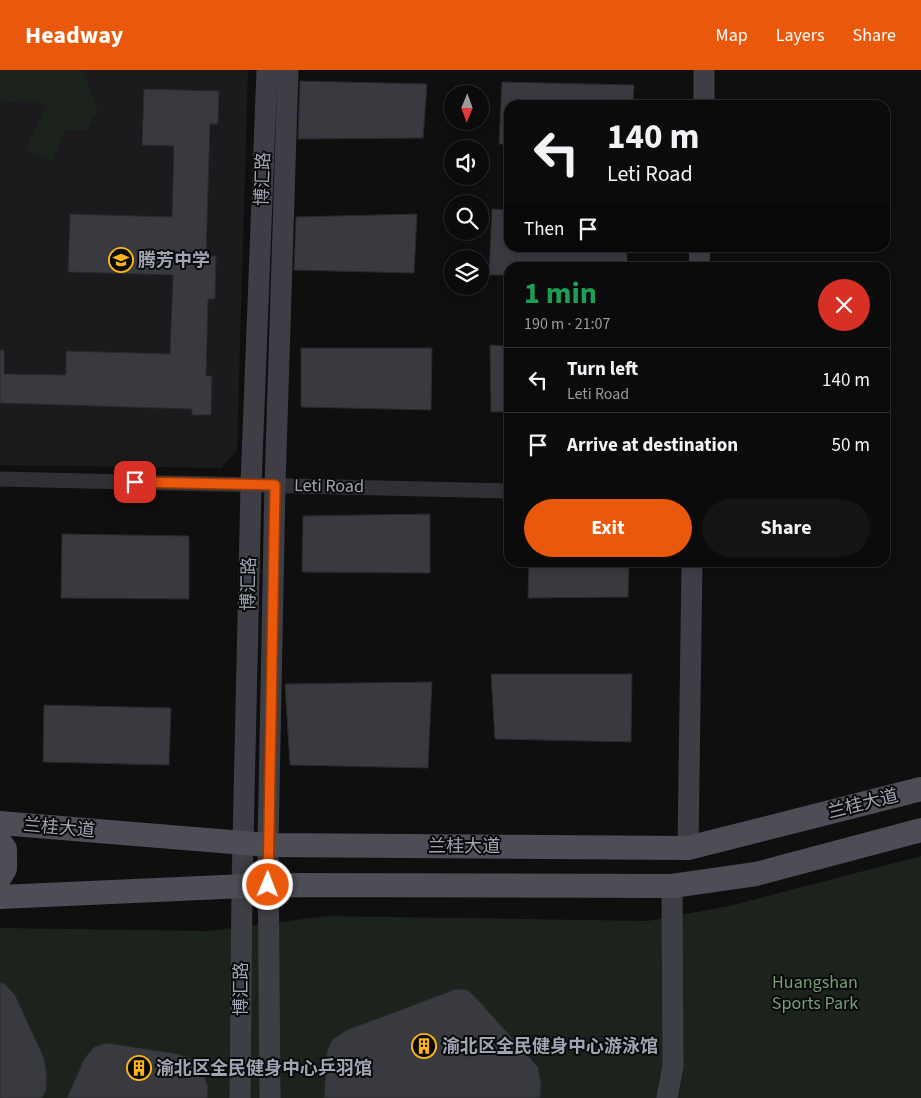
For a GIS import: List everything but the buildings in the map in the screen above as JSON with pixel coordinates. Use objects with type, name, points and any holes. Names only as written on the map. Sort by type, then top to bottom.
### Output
[{"type":"main road","name":"博汇路","points":[[240,1098],[242,886],[251,485],[267,70]]},
{"type":"main road","name":"博汇路","points":[[270,1098],[268,845],[275,485],[288,70]]},
{"type":"main road","points":[[704,70],[704,100]]},
{"type":"main road","points":[[688,848],[692,567]]},
{"type":"main road","name":"兰桂大道","points":[[0,824],[268,845],[688,848],[921,789]]},
{"type":"main road","points":[[0,897],[268,885],[672,886],[756,874],[921,830]]},
{"type":"main road","points":[[0,842],[5,848],[5,869],[0,877]]},
{"type":"main road","points":[[667,1098],[673,1066],[672,886]]},
{"type":"street","name":"Leti Road","points":[[0,479],[504,491]]},
{"type":"shaded area","name":"腾芳中学","points":[[0,70],[248,70],[237,451],[221,468],[0,465]]},
{"type":"green space","points":[[0,70],[83,70],[97,111],[87,130],[64,131],[52,161],[26,150],[46,105],[33,99],[15,102],[0,101]]},
{"type":"green space","name":"Huangshan Sports Park","points":[[921,856],[921,1098],[0,1098],[0,928],[207,931],[327,916],[647,921],[729,906]]},
{"type":"place","name":"腾芳中学","points":[[121,260]]},
{"type":"place","name":"渝北区全民健身中心游泳馆","points":[[424,1046]]},
{"type":"place","name":"渝北区全民健身中心乒羽馆","points":[[139,1068]]},
{"type":"route","points":[[135,482],[275,485],[268,885]]}]
